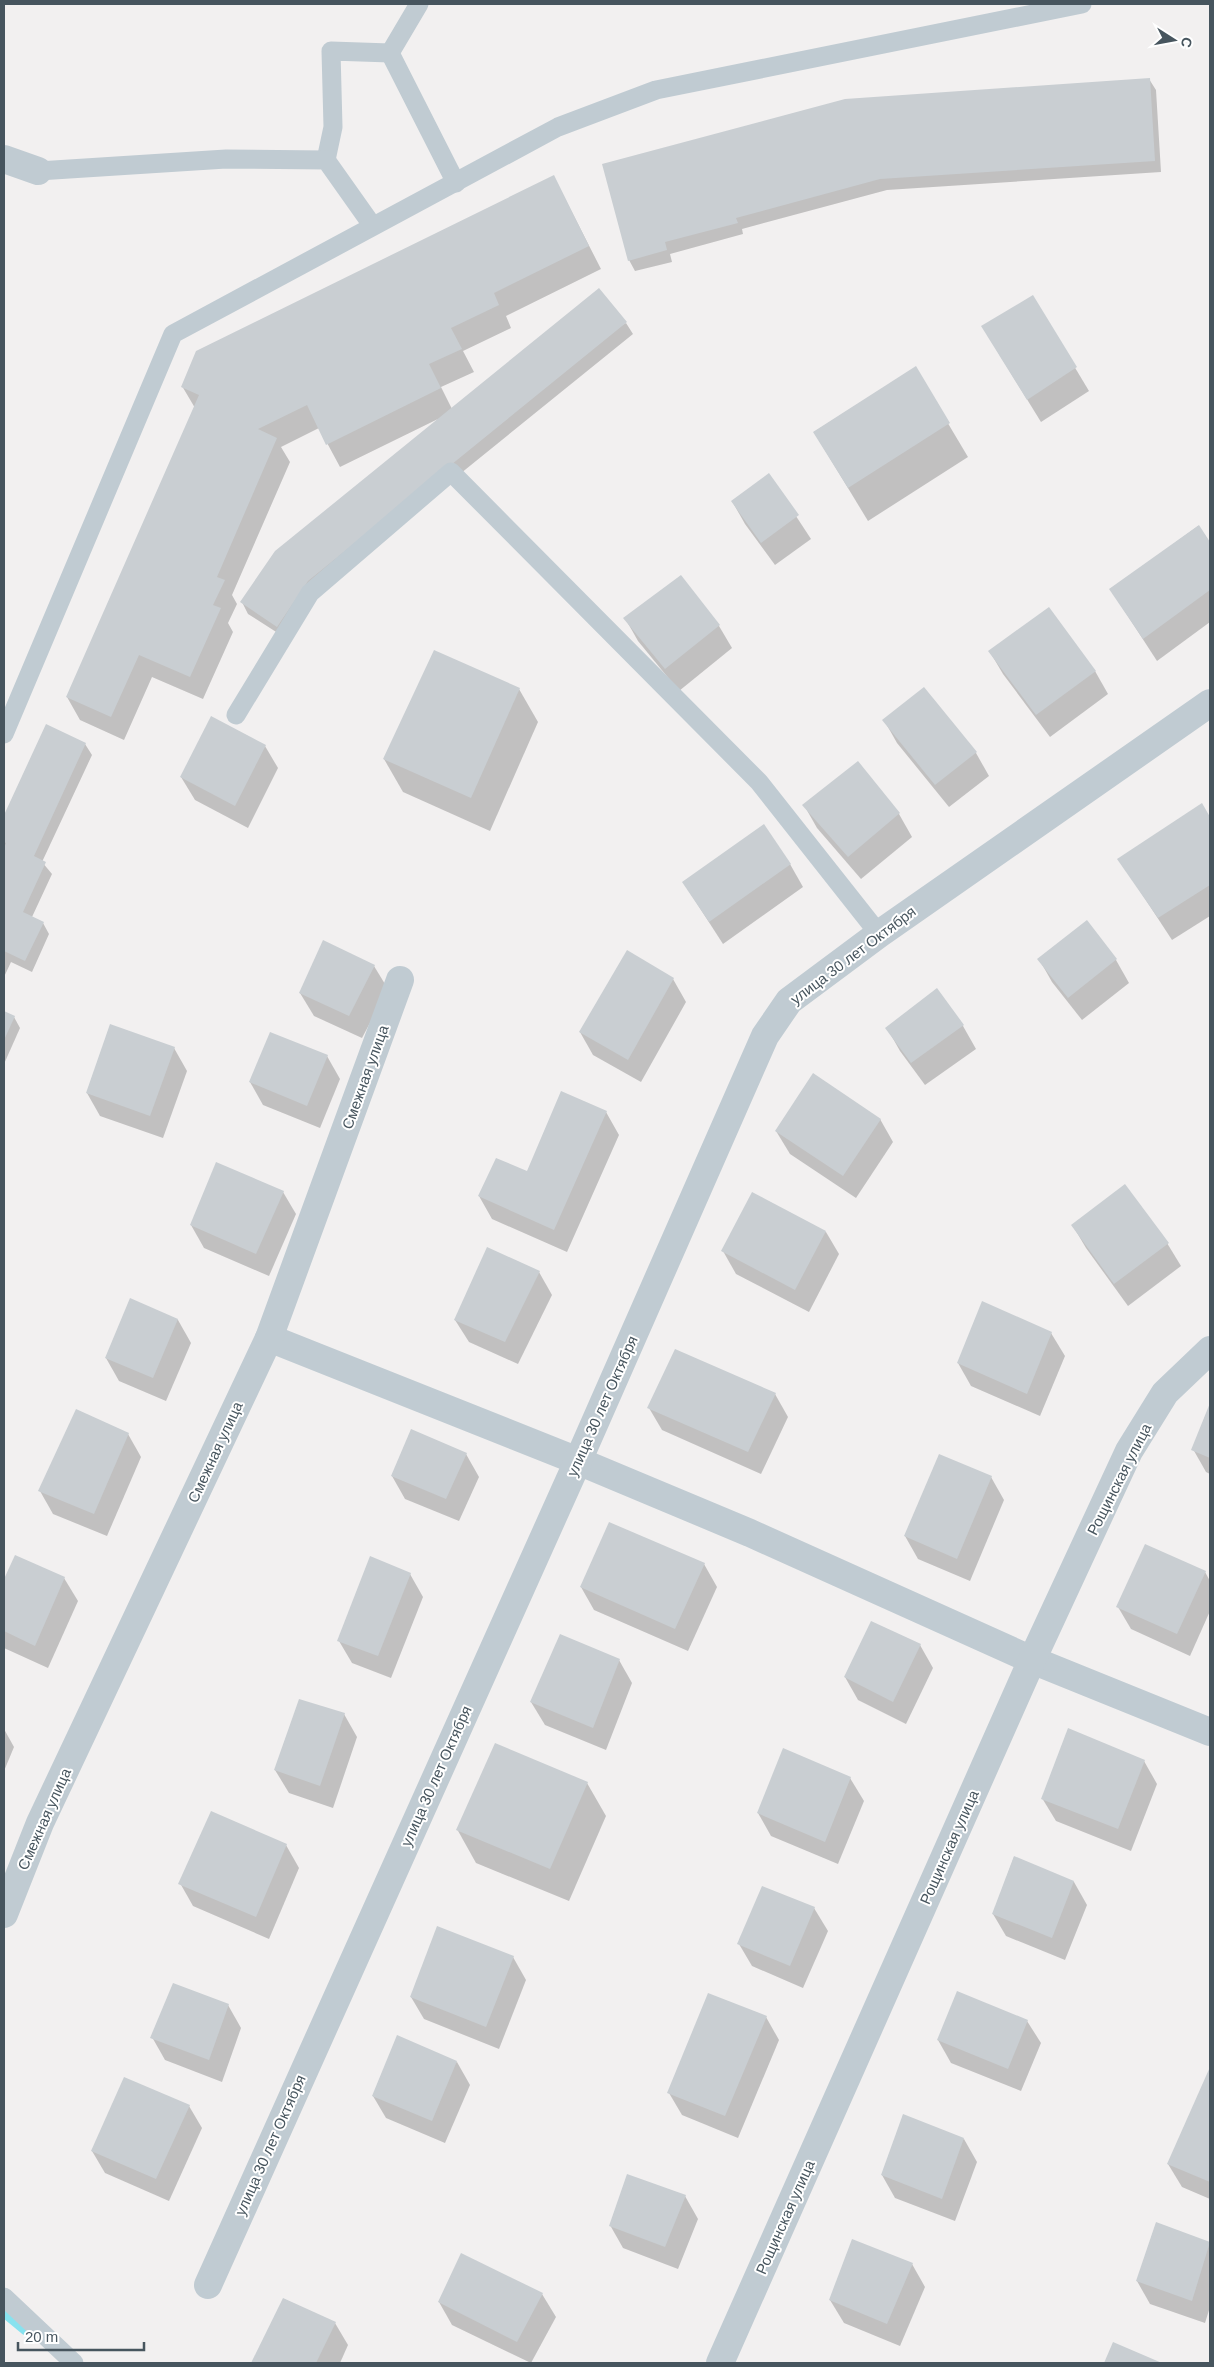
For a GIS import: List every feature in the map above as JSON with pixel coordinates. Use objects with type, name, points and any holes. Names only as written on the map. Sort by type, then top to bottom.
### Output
[{"type":"street","points":[[4,159],[38,171]]},
{"type":"street","name":"улица 30 лет Октября","points":[[208,2285],[578,1461],[765,1036],[790,1001],[879,934],[1210,703]]},
{"type":"street","name":"Смежная улица","points":[[4,1914],[40,1823],[269,1338],[400,980]]},
{"type":"street","points":[[269,1338],[578,1461],[750,1533],[1032,1660],[1210,1732]]},
{"type":"street","name":"Рощинская улица","points":[[720,2363],[1032,1660],[1129,1452],[1165,1393],[1210,1350]]},
{"type":"lane","points":[[390,53],[419,4]]},
{"type":"lane","points":[[4,734],[173,334],[372,225],[456,183],[558,127],[656,90],[1082,4]]},
{"type":"lane","points":[[372,225],[326,160],[333,127],[331,52],[390,53]]},
{"type":"lane","points":[[390,53],[456,183]]},
{"type":"lane","points":[[38,171],[226,159],[326,160]]},
{"type":"lane","points":[[236,715],[310,593],[451,472],[759,782],[879,934]]},
{"type":"lane","points":[[4,2297],[74,2363]]},
{"type":"building","points":[[1150,78],[1155,161],[880,179],[736,218],[738,223],[665,242],[667,250],[628,261],[602,164],[845,99]]},
{"type":"building","points":[[554,175],[589,246],[494,293],[499,305],[451,328],[462,349],[429,364],[441,388],[326,445],[307,405],[258,429],[277,438],[217,577],[225,580],[213,605],[221,608],[190,677],[139,655],[111,717],[66,697],[199,395],[181,387],[196,351]]},
{"type":"building","points":[[599,288],[627,322],[308,581],[277,627],[240,602],[275,551]]},
{"type":"building","points":[[1033,295],[1077,367],[1027,400],[981,326]]},
{"type":"building","points":[[916,366],[950,423],[848,488],[813,432]]},
{"type":"building","points":[[769,473],[799,515],[761,543],[731,501]]},
{"type":"building","points":[[1199,525],[1210,542],[1210,590],[1143,639],[1109,589]]},
{"type":"building","points":[[681,575],[720,625],[665,669],[623,618]]},
{"type":"building","points":[[1049,607],[1096,671],[1036,715],[988,651]]},
{"type":"building","points":[[434,650],[520,688],[471,798],[383,759]]},
{"type":"building","points":[[924,687],[977,752],[935,785],[882,720]]},
{"type":"building","points":[[211,716],[266,745],[235,806],[180,777]]},
{"type":"building","points":[[46,724],[86,743],[34,856],[46,862],[23,912],[44,922],[25,961],[4,951],[4,848],[6,843],[4,842],[4,815]]},
{"type":"building","points":[[858,761],[900,813],[848,857],[802,805]]},
{"type":"building","points":[[1202,803],[1210,817],[1210,885],[1158,918],[1117,859]]},
{"type":"building","points":[[764,824],[791,864],[709,922],[682,882]]},
{"type":"building","points":[[1087,920],[1117,959],[1068,998],[1037,959]]},
{"type":"building","points":[[323,940],[375,965],[349,1016],[299,993]]},
{"type":"building","points":[[627,950],[674,978],[628,1060],[579,1032]]},
{"type":"building","points":[[937,988],[964,1025],[911,1063],[885,1028]]},
{"type":"building","points":[[4,1011],[15,1016],[4,1040]]},
{"type":"building","points":[[110,1024],[175,1047],[150,1116],[86,1093]]},
{"type":"building","points":[[270,1032],[328,1055],[307,1106],[249,1082]]},
{"type":"building","points":[[813,1073],[881,1119],[843,1176],[775,1131]]},
{"type":"building","points":[[561,1091],[607,1111],[554,1230],[478,1196],[496,1158],[527,1171]]},
{"type":"building","points":[[216,1162],[284,1191],[256,1254],[190,1225]]},
{"type":"building","points":[[1125,1184],[1169,1243],[1114,1284],[1071,1225]]},
{"type":"building","points":[[752,1192],[826,1231],[795,1290],[721,1251]]},
{"type":"building","points":[[487,1247],[540,1271],[505,1342],[454,1320]]},
{"type":"building","points":[[130,1298],[178,1319],[153,1378],[105,1358]]},
{"type":"building","points":[[982,1301],[1052,1332],[1027,1394],[957,1363]]},
{"type":"building","points":[[675,1349],[776,1393],[748,1452],[647,1408]]},
{"type":"building","points":[[1210,1403],[1210,1458],[1191,1450]]},
{"type":"building","points":[[76,1409],[129,1433],[94,1514],[38,1491]]},
{"type":"building","points":[[411,1429],[467,1453],[446,1499],[391,1476]]},
{"type":"building","points":[[939,1454],[992,1476],[957,1559],[904,1536]]},
{"type":"building","points":[[609,1522],[705,1563],[675,1629],[580,1587]]},
{"type":"building","points":[[1145,1544],[1206,1571],[1177,1634],[1116,1607]]},
{"type":"building","points":[[15,1555],[65,1577],[35,1646],[4,1631],[4,1579]]},
{"type":"building","points":[[370,1556],[411,1573],[378,1656],[337,1641]]},
{"type":"building","points":[[871,1621],[921,1644],[893,1702],[844,1677]]},
{"type":"building","points":[[560,1634],[620,1659],[593,1728],[530,1702]]},
{"type":"building","points":[[299,1699],[345,1713],[320,1786],[274,1770]]},
{"type":"building","points":[[1068,1728],[1145,1760],[1118,1829],[1041,1799]]},
{"type":"building","points":[[495,1743],[588,1782],[550,1869],[456,1830]]},
{"type":"building","points":[[783,1748],[851,1777],[825,1842],[757,1813]]},
{"type":"building","points":[[211,1811],[287,1844],[256,1917],[178,1884]]},
{"type":"building","points":[[1014,1856],[1074,1881],[1052,1938],[992,1914]]},
{"type":"building","points":[[762,1886],[815,1907],[790,1966],[737,1944]]},
{"type":"building","points":[[437,1926],[514,1956],[486,2027],[410,1997]]},
{"type":"building","points":[[173,1983],[229,2004],[209,2060],[150,2038]]},
{"type":"building","points":[[957,1991],[1028,2020],[1008,2069],[937,2040]]},
{"type":"building","points":[[708,1993],[767,2016],[725,2116],[667,2093]]},
{"type":"building","points":[[397,2035],[457,2061],[432,2121],[372,2096]]},
{"type":"building","points":[[1210,2067],[1210,2182],[1167,2164]]},
{"type":"building","points":[[124,2077],[190,2105],[156,2179],[91,2151]]},
{"type":"building","points":[[903,2114],[964,2138],[942,2199],[881,2175]]},
{"type":"building","points":[[627,2174],[686,2195],[665,2247],[609,2226]]},
{"type":"building","points":[[1156,2222],[1210,2242],[1192,2301],[1136,2281]]},
{"type":"building","points":[[852,2239],[913,2263],[887,2324],[829,2300]]},
{"type":"building","points":[[461,2253],[543,2293],[517,2342],[438,2302]]},
{"type":"building","points":[[283,2298],[336,2322],[316,2363],[251,2363]]},
{"type":"building","points":[[1113,2342],[1162,2363],[1104,2363]]},
{"type":"waterway","points":[[4,2311],[27,2330]]}]
